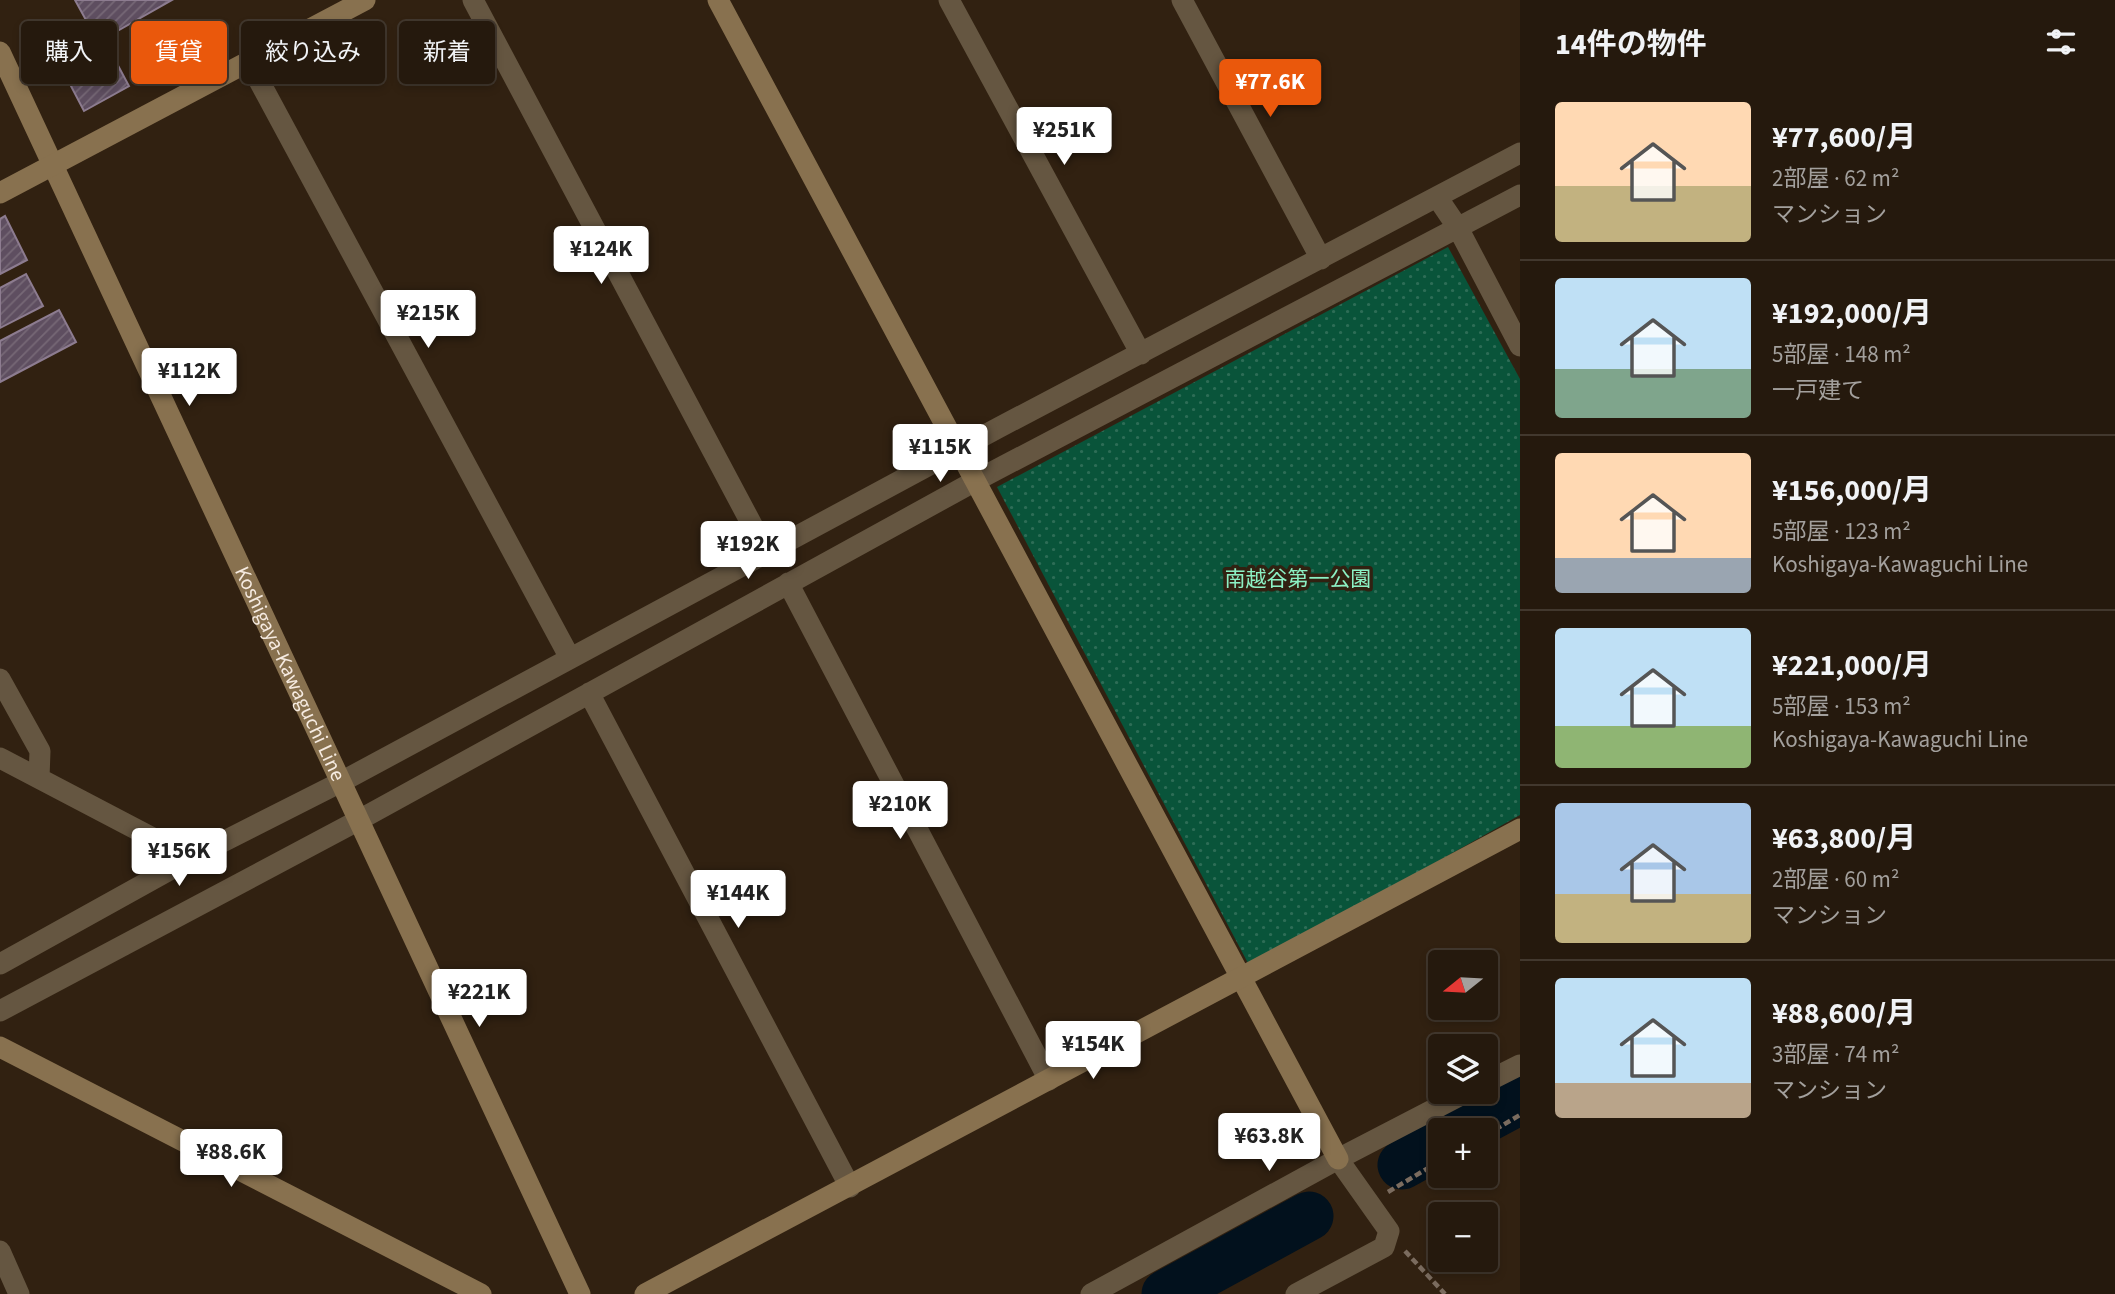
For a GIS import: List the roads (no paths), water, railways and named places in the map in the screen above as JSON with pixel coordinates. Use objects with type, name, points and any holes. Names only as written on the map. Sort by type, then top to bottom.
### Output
[{"type":"street","points":[[326,21],[365,0]]},
{"type":"street","points":[[473,0],[767,553]]},
{"type":"street","points":[[718,0],[1338,1158],[1388,1231],[1384,1247],[1296,1294]]},
{"type":"street","points":[[950,0],[1141,354]]},
{"type":"street","points":[[1182,0],[1321,258]]},
{"type":"street","name":"Koshigaya-Kawaguchi Line","points":[[0,52],[580,1294]]},
{"type":"street","points":[[0,192],[241,66]]},
{"type":"street","points":[[261,84],[570,658]]},
{"type":"street","points":[[0,964],[191,858],[341,782],[960,449],[1520,153]]},
{"type":"street","points":[[0,1012],[359,820],[977,480],[1520,195]]},
{"type":"street","points":[[1437,197],[1458,228],[1520,346]]},
{"type":"street","points":[[788,583],[1049,1080]]},
{"type":"street","points":[[0,678],[40,751],[39,778]]},
{"type":"street","points":[[590,693],[850,1186]]},
{"type":"street","points":[[0,758],[191,858]]},
{"type":"street","points":[[645,1294],[1520,829]]},
{"type":"street","points":[[0,1047],[481,1294]]},
{"type":"street","points":[[1498,1076],[1520,1065]]},
{"type":"street","points":[[1091,1294],[1338,1158],[1444,1104]]},
{"type":"street","points":[[0,1251],[19,1294]]},
{"type":"waterway","points":[[1486,1118],[1520,1100]]},
{"type":"waterway","points":[[1402,1165],[1428,1151]]},
{"type":"waterway","points":[[1166,1294],[1309,1216]]},
{"type":"park label","name":"南越谷第一公園","points":[[1298,579]]}]
